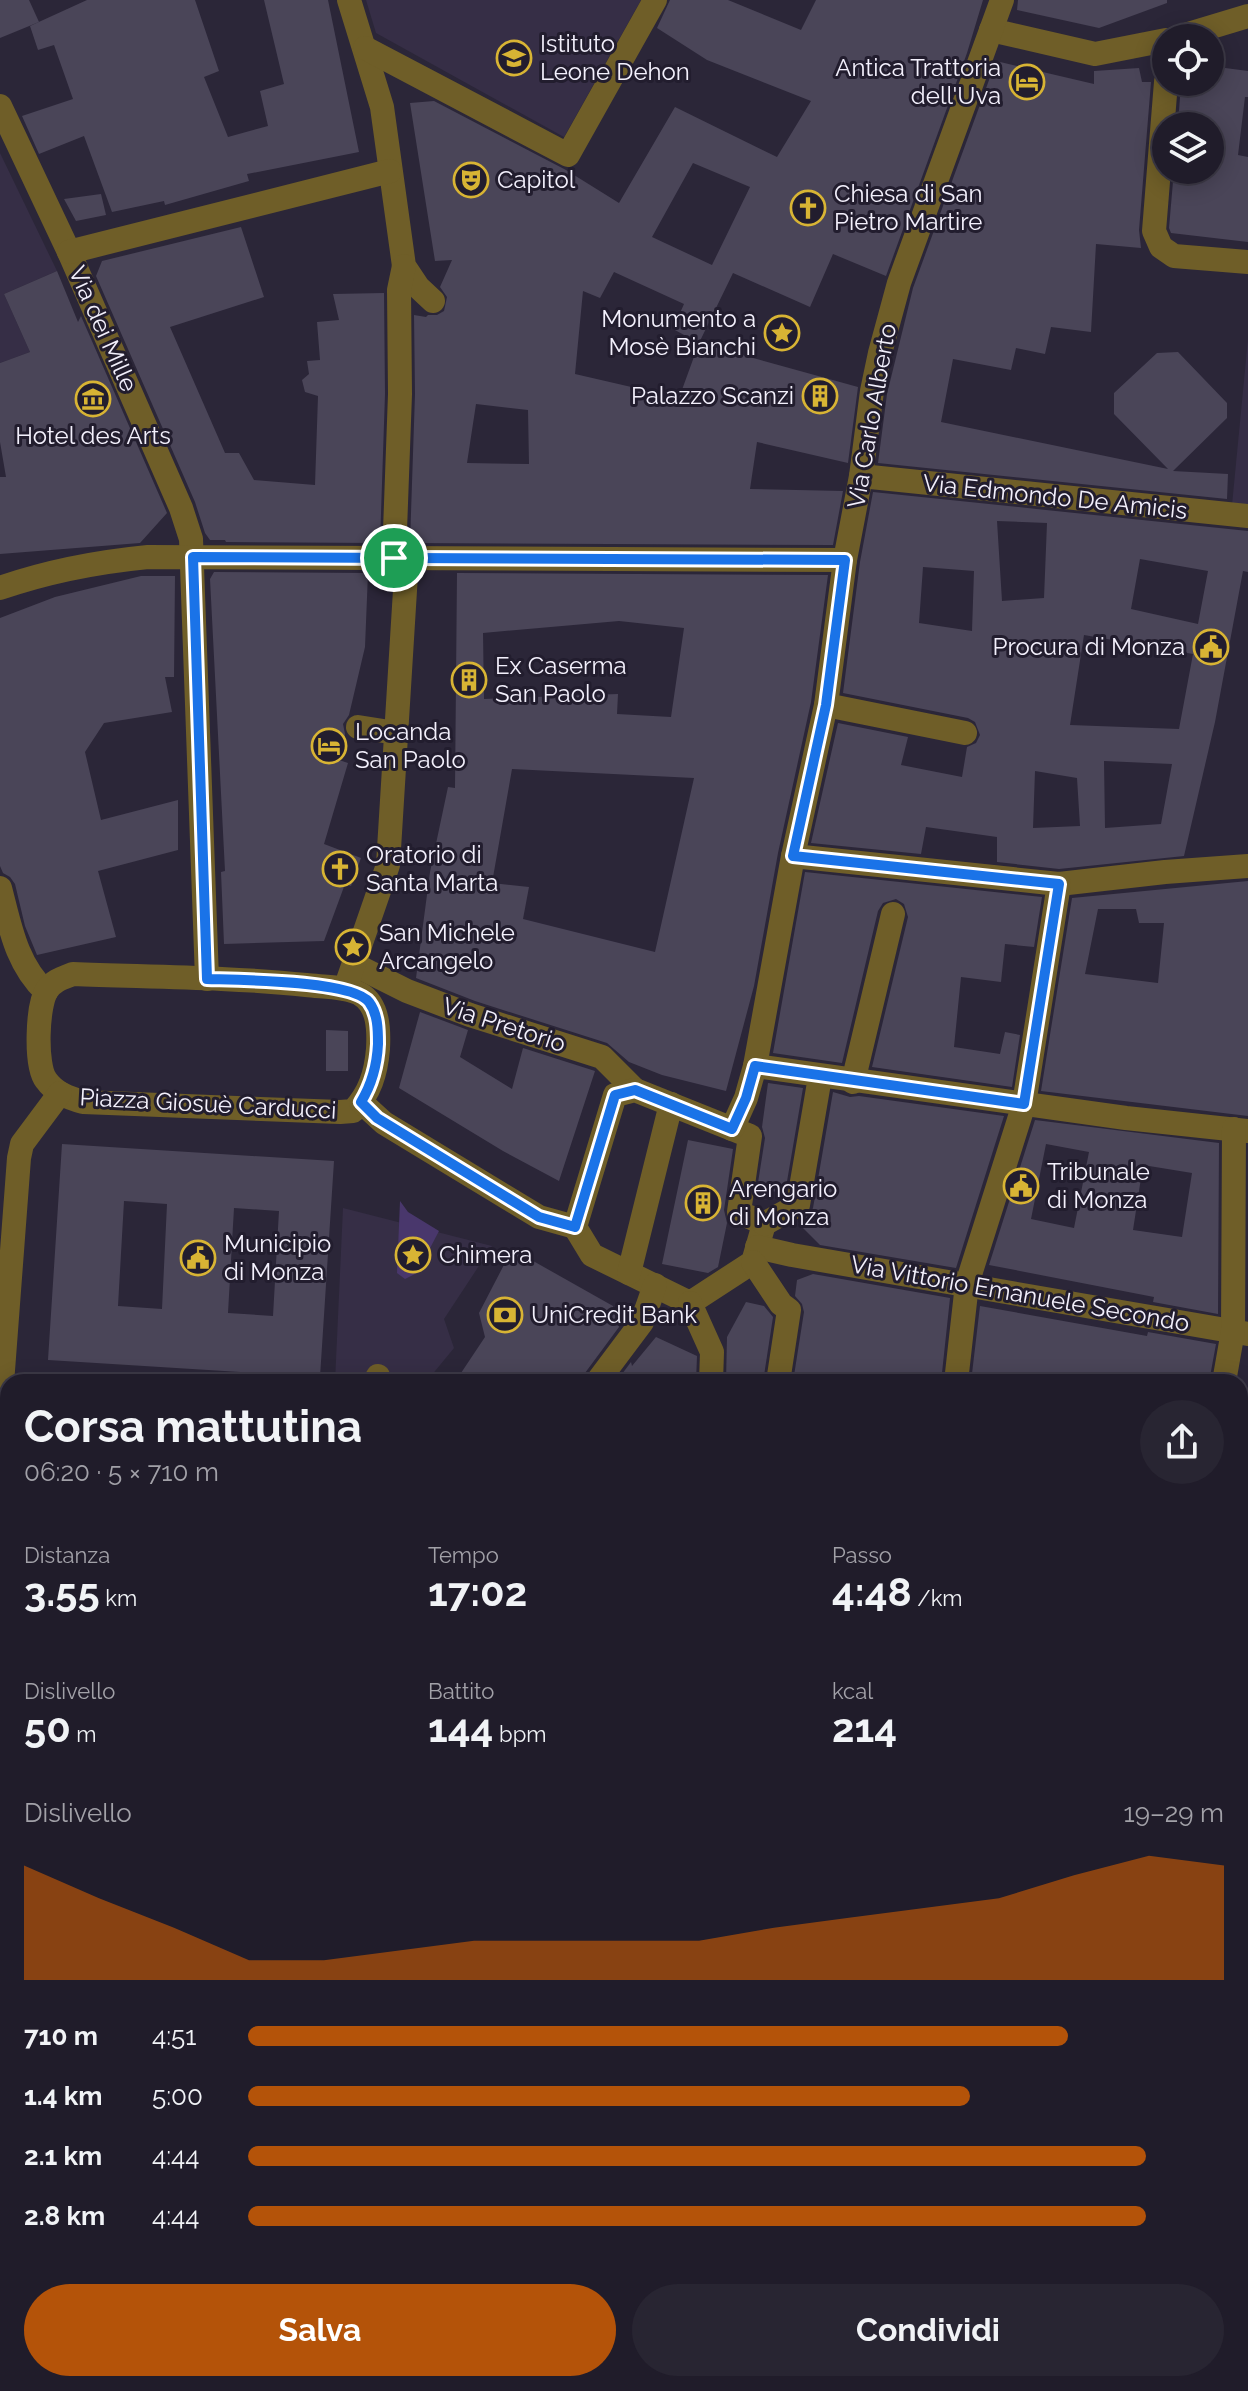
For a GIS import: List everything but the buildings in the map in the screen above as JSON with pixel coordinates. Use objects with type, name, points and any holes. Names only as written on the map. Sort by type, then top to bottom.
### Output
[{"type":"street","points":[[0,888],[8,951],[46,992],[57,980],[73,974],[276,982],[351,976],[388,865],[396,733],[400,558],[399,290],[404,266],[382,107],[349,0]]},
{"type":"street","points":[[365,48],[568,155],[655,0]]},
{"type":"street","name":"Via Carlo Alberto","points":[[732,1129],[746,1098],[755,1066],[793,856],[826,705],[872,391],[899,283],[1002,0]]},
{"type":"street","points":[[1221,24],[1248,16]]},
{"type":"street","points":[[991,30],[1095,54],[1152,44]]},
{"type":"street","points":[[1165,96],[1154,231],[1161,247],[1174,256],[1248,262]]},
{"type":"street","name":"Via dei Mille","points":[[0,106],[69,252],[181,508],[191,539],[207,979]]},
{"type":"street","points":[[69,252],[390,171]]},
{"type":"street","points":[[404,266],[418,287],[433,301]]},
{"type":"street","name":"Via Edmondo De Amicis","points":[[861,476],[1248,516]]},
{"type":"street","points":[[0,588],[29,578],[109,561],[148,557],[845,560]]},
{"type":"street","points":[[826,705],[965,733]]},
{"type":"street","points":[[358,727],[396,733]]},
{"type":"street","points":[[793,856],[1059,884],[1248,866]]},
{"type":"street","points":[[957,1374],[967,1284],[1024,1104],[1059,884]]},
{"type":"street","points":[[853,1082],[893,914]]},
{"type":"street","name":"Via Pretorio","points":[[351,976],[407,991],[470,1015],[602,1057],[635,1090]]},
{"type":"street","name":"Piazza Giosuè Carducci","points":[[46,992],[41,1008],[39,1067],[47,1082],[60,1093],[83,1102],[340,1112],[353,1111],[361,1102],[370,1088],[375,1068],[376,1014],[351,976]]},
{"type":"street","points":[[755,1066],[1126,1118],[1241,1130],[1240,1333],[1227,1374]]},
{"type":"street","points":[[690,1303],[798,1205],[820,1077]]},
{"type":"street","points":[[575,1227],[615,1095],[635,1090],[750,1136],[739,1212],[758,1244],[781,1304],[789,1310],[779,1374]]},
{"type":"street","points":[[3,1374],[16,1181],[11,1144],[60,1093]]},
{"type":"street","points":[[361,1102],[384,1123],[539,1217],[575,1227],[592,1255],[690,1303],[712,1352],[711,1374]]},
{"type":"street","points":[[629,1273],[671,1104]]},
{"type":"street","name":"Via Vittorio Emanuele Secondo","points":[[758,1244],[792,1255],[1240,1333]]},
{"type":"street","points":[[603,1374],[642,1322],[655,1285]]},
{"type":"shaded area","name":"Istituto Leone Dehon","points":[[366,0],[641,0],[564,137],[376,33]]},
{"type":"shaded area","points":[[0,153],[57,271],[4,294],[30,352],[0,363]]},
{"type":"shaded area","points":[[1248,339],[1248,507],[1232,505]]},
{"type":"shaded area","points":[[400,1201],[408,1212],[439,1231],[417,1273],[405,1279],[397,1273]]},
{"type":"shaded area","points":[[343,1208],[492,1246],[444,1319],[454,1348],[433,1374],[335,1374]]},
{"type":"place","name":"Istituto Leone Dehon","points":[[514,58]]},
{"type":"place","name":"Antica Trattoria dell'Uva","points":[[1027,82]]},
{"type":"place","name":"Capitol","points":[[471,180]]},
{"type":"place","name":"Chiesa di San Pietro Martire","points":[[808,208]]},
{"type":"place","name":"Monumento a Mosè Bianchi","points":[[782,333]]},
{"type":"place","name":"Palazzo Scanzi","points":[[820,396]]},
{"type":"place","name":"Hotel des Arts","points":[[93,399]]},
{"type":"place","name":"Procura di Monza","points":[[1211,647]]},
{"type":"place","name":"Ex Caserma San Paolo","points":[[469,680]]},
{"type":"place","name":"Locanda San Paolo","points":[[329,746]]},
{"type":"place","name":"Oratorio di Santa Marta","points":[[340,869]]},
{"type":"place","name":"San Michele Arcangelo","points":[[353,947]]},
{"type":"place","name":"Tribunale di Monza","points":[[1021,1186]]},
{"type":"place","name":"Arengario di Monza","points":[[703,1203]]},
{"type":"place","name":"Chimera","points":[[413,1255]]},
{"type":"place","name":"Municipio di Monza","points":[[198,1258]]},
{"type":"place","name":"UniCredit Bank","points":[[505,1315]]},
{"type":"route","points":[[193,557],[394,558],[845,560],[826,705],[793,856],[1059,884],[1024,1104],[755,1066],[746,1098],[732,1129],[635,1090],[615,1095],[575,1227],[539,1217],[384,1123],[361,1102],[370,1088],[375,1068],[378,1029],[376,1014],[360,994],[345,989],[276,982],[207,979],[193,557]]}]
